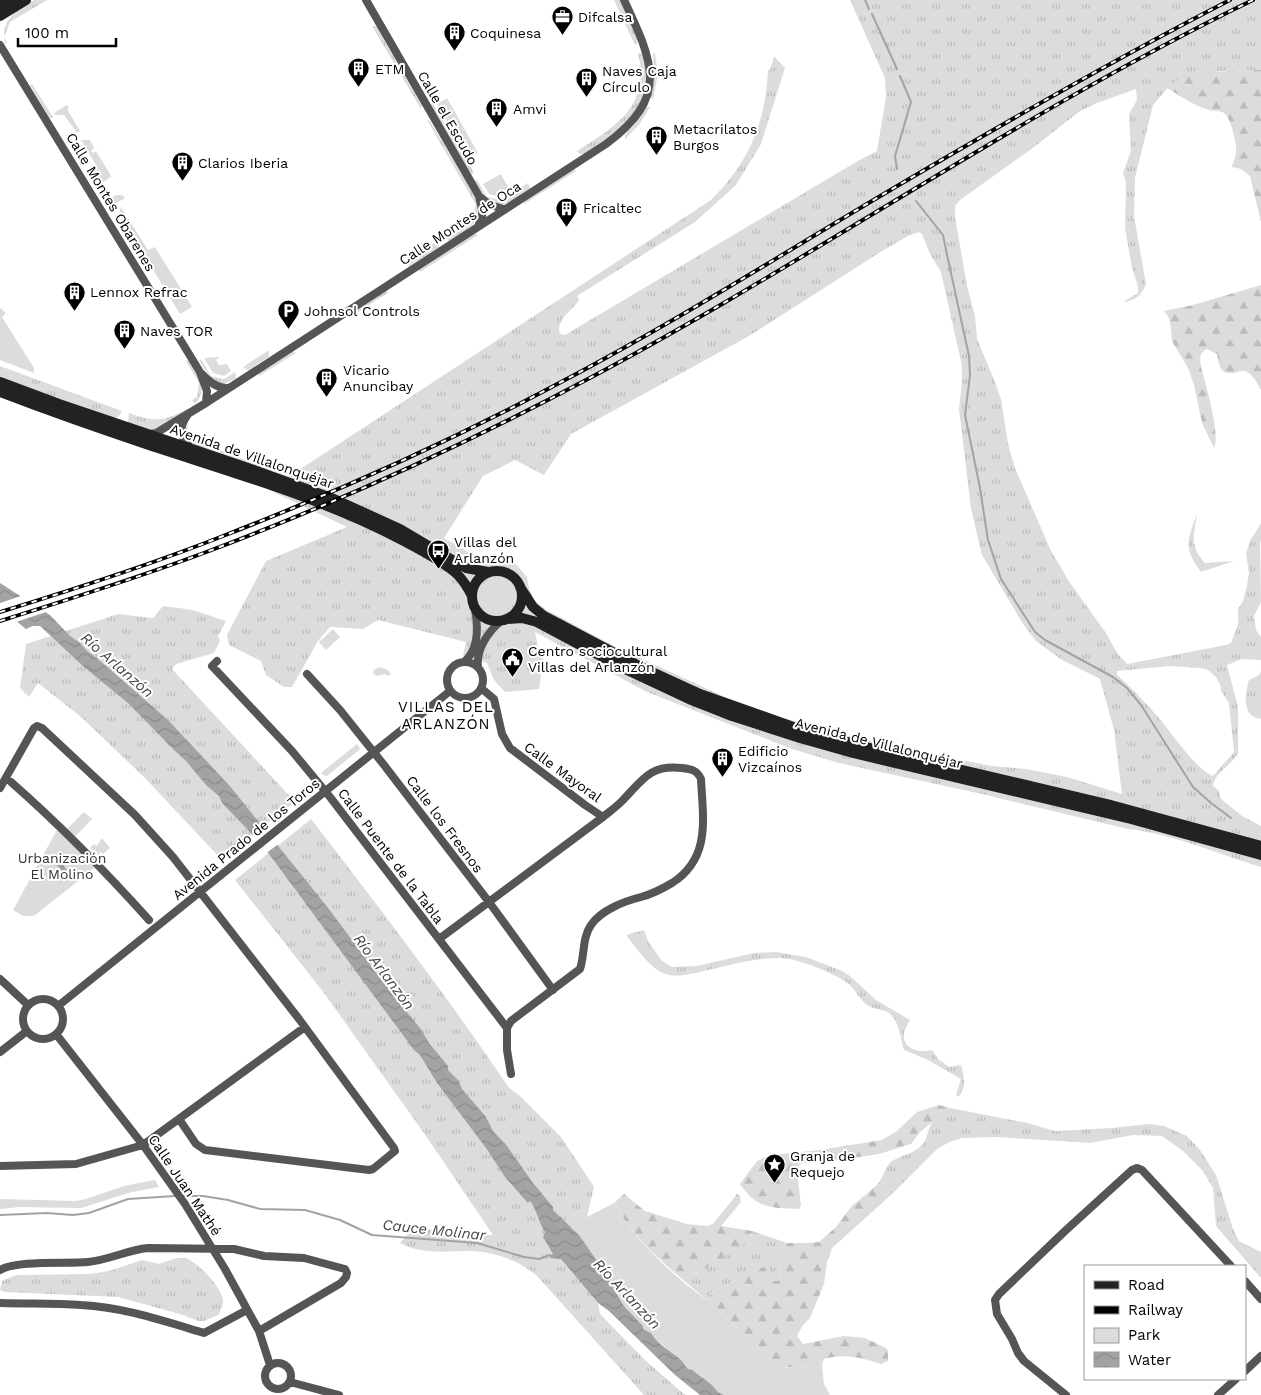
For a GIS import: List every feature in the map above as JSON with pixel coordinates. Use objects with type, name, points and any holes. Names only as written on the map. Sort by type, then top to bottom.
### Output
[{"type":"street","points":[[0,16],[7,5],[26,0]]},
{"type":"street","name":"Calle el Escudo","points":[[366,0],[479,196],[483,214],[478,226]]},
{"type":"street","name":"Calle Montes de Oca","points":[[147,435],[189,414],[606,144],[624,130],[636,118],[644,104],[648,89],[650,62],[644,42],[624,0]]},
{"type":"street","points":[[0,22],[7,5]]},
{"type":"street","name":"Calle Montes Obarenes","points":[[0,44],[200,372],[207,392],[206,403]]},
{"type":"street","name":"Calle el Escudo","points":[[479,196],[490,205],[504,210]]},
{"type":"street","name":"Calle Montes Obarenes","points":[[200,372],[214,385],[220,388],[229,388]]},
{"type":"street","name":"Avenida de Villalonquéjar","points":[[0,382],[58,404],[334,499],[400,530],[466,568],[488,572]]},
{"type":"street","name":"Avenida de Villalonquéjar","points":[[0,392],[102,429],[280,489],[354,517],[411,545],[445,566],[458,575],[472,596]]},
{"type":"street","points":[[189,414],[182,423],[181,433],[186,444],[193,450]]},
{"type":"street","points":[[464,662],[470,656],[478,625],[472,596],[476,582],[488,572],[504,572],[516,580],[520,587],[521,602],[518,609],[487,636],[477,662],[483,677],[482,688],[474,696],[463,699],[450,691],[447,685],[447,674],[454,665],[469,662],[478,667]]},
{"type":"street","name":"Avenida de Villalonquéjar","points":[[520,587],[533,607],[544,616],[662,677],[753,714],[837,740],[1107,804],[1261,846]]},
{"type":"street","points":[[475,609],[486,618],[504,620]]},
{"type":"street","name":"Avenida de Villalonquéjar","points":[[504,620],[522,618],[538,622],[625,669],[689,699],[732,716],[800,738],[853,753],[1131,819],[1261,855]]},
{"type":"street","name":"Calle Puente de la Tabla","points":[[217,661],[212,666],[280,737],[325,791],[507,1028]]},
{"type":"street","name":"Calle los Fresnos","points":[[307,678],[340,710],[374,752],[489,902],[553,990]]},
{"type":"street","name":"Calle Mayoral","points":[[482,688],[494,698],[502,734],[510,748],[603,817],[621,803],[645,775],[655,770],[672,766],[689,768],[699,775],[703,826],[700,844],[692,866],[682,876],[666,886],[621,903],[593,922],[585,939],[580,969],[511,1022],[507,1028]]},
{"type":"street","name":"Avenida Prado de los Toros","points":[[58,1006],[450,691]]},
{"type":"street","points":[[0,788],[34,728],[37,726],[42,728],[135,815],[173,857],[305,1027],[394,1148],[394,1153],[372,1169],[205,1150],[196,1144],[179,1119]]},
{"type":"street","points":[[11,782],[60,826],[149,920]]},
{"type":"street","points":[[439,939],[603,817]]},
{"type":"street","points":[[0,979],[28,1005]]},
{"type":"street","points":[[46,999],[58,1006],[63,1017],[60,1029],[56,1034],[44,1039],[37,1038],[27,1031],[24,1026],[23,1015],[28,1005],[36,1000],[46,999]]},
{"type":"street","points":[[0,1166],[76,1164],[143,1145],[305,1027]]},
{"type":"street","points":[[507,1028],[507,1050],[511,1074]]},
{"type":"street","points":[[0,1052],[27,1031]]},
{"type":"street","name":"Calle Juan Mathé","points":[[56,1034],[143,1145],[184,1202],[213,1249],[259,1332],[270,1365]]},
{"type":"street","points":[[1066,1395],[1024,1361],[1018,1353],[997,1314],[995,1300],[1065,1231],[1132,1170],[1137,1168],[1142,1170],[1230,1265]]},
{"type":"street","points":[[0,1270],[6,1266],[18,1264],[90,1262],[140,1248],[234,1249],[264,1256],[304,1258],[341,1268],[347,1273],[341,1283],[259,1332]]},
{"type":"street","points":[[1246,1282],[1261,1299]]},
{"type":"street","points":[[0,1303],[97,1307],[147,1315],[204,1333],[247,1310]]},
{"type":"street","points":[[1246,1370],[1261,1356]]},
{"type":"street","points":[[278,1363],[287,1366],[291,1374],[290,1382],[287,1386],[280,1389],[271,1387],[268,1384],[265,1377],[267,1368],[270,1365],[278,1363]]},
{"type":"street","points":[[1218,1395],[1235,1380]]},
{"type":"street","points":[[290,1382],[339,1395]]},
{"type":"green space","points":[[34,0],[47,0],[10,22],[4,37],[7,22],[16,12]]},
{"type":"green space","points":[[614,0],[620,0],[638,38],[635,45]]},
{"type":"green space","points":[[850,0],[1261,0],[1261,70],[1220,71],[1170,85],[1153,105],[1135,178],[1134,216],[1146,284],[1137,297],[1123,302],[1138,293],[1125,228],[1126,183],[1123,173],[1131,151],[1129,114],[1137,100],[1136,89],[1080,111],[1034,147],[960,200],[955,206],[955,217],[967,286],[975,316],[977,339],[1001,399],[1008,444],[1015,468],[1051,551],[1070,583],[1106,633],[1117,653],[1127,664],[1231,643],[1238,625],[1238,609],[1243,601],[1247,586],[1249,572],[1246,554],[1250,541],[1261,523],[1261,602],[1254,616],[1256,630],[1261,637],[1261,660],[1242,659],[1227,665],[1238,707],[1238,753],[1216,777],[1213,786],[1219,791],[1221,799],[1242,816],[1261,826],[1261,867],[1162,835],[1128,829],[982,794],[839,763],[792,749],[647,692],[535,632],[540,657],[543,658],[539,689],[505,692],[494,680],[487,663],[463,655],[466,642],[378,620],[363,629],[330,627],[318,641],[292,687],[284,687],[266,675],[261,661],[229,645],[227,635],[266,561],[347,527],[267,489],[286,477],[188,443],[184,431],[188,419],[187,433],[190,439],[288,476],[711,200],[736,171],[753,141],[763,108],[768,71],[771,68],[774,56],[785,68],[761,144],[736,185],[695,222],[577,296],[579,300],[560,324],[560,334],[565,335],[877,151],[886,97],[885,78]],"holes":[[[919,232],[922,234],[930,254],[941,272],[962,366],[959,409],[971,509],[982,555],[1023,624],[1036,641],[1062,660],[1100,679],[1114,730],[1122,794],[1067,777],[1026,769],[991,766],[835,733],[780,717],[725,697],[616,647],[545,609],[534,600],[527,577],[513,561],[495,559],[484,561],[444,538],[483,476],[515,460],[544,475],[571,434],[749,336],[882,251]],[[1169,666],[1208,670],[1216,677],[1221,691],[1229,703],[1234,752],[1213,776],[1198,766],[1153,711],[1117,675],[1117,671]]]},
{"type":"green space","points":[[372,26],[376,26],[422,106],[421,109]]},
{"type":"green space","points":[[638,53],[645,56],[643,91],[639,104],[632,116],[623,125],[584,154],[580,154],[577,151],[616,123],[627,113],[634,101],[639,87],[641,71]]},
{"type":"green space","points":[[655,53],[658,74],[653,99],[650,97],[654,74],[653,54]]},
{"type":"green space","points":[[1261,70],[1261,222],[1250,176],[1241,169],[1232,167],[1236,154],[1236,143],[1227,116],[1222,112],[1211,111],[1198,106],[1167,88],[1174,82],[1197,75],[1225,71]]},
{"type":"green space","points":[[32,84],[52,118],[49,117],[30,85]]},
{"type":"green space","points":[[447,98],[478,153],[468,158],[437,104]]},
{"type":"green space","points":[[432,102],[474,173],[471,175],[431,105]]},
{"type":"green space","points":[[67,105],[69,108],[67,109],[80,131],[77,133],[64,115],[55,115],[54,113]]},
{"type":"green space","points":[[646,107],[650,107],[639,125],[625,139],[625,135],[636,123]]},
{"type":"green space","points":[[427,120],[430,121],[474,195],[477,204],[478,212],[473,223],[469,228],[449,241],[444,236],[472,218],[476,205]]},
{"type":"green space","points":[[81,140],[90,140],[94,148],[91,151],[93,153],[96,151],[110,174],[111,177],[98,185],[90,173],[96,165]]},
{"type":"green space","points":[[574,168],[576,171],[524,204],[525,200]]},
{"type":"green space","points":[[501,174],[510,191],[500,197],[489,194],[483,184]]},
{"type":"green space","points":[[477,180],[487,197],[500,200],[528,183],[530,188],[512,201],[499,204],[493,203],[487,198],[474,181]]},
{"type":"green space","points":[[117,195],[122,195],[125,198],[111,206],[107,200]]},
{"type":"green space","points":[[121,207],[148,250],[155,247],[192,307],[180,314],[119,214]]},
{"type":"green space","points":[[474,233],[478,235],[420,272],[419,269]]},
{"type":"green space","points":[[437,241],[439,247],[409,266],[406,262]]},
{"type":"green space","points":[[1261,285],[1261,390],[1248,372],[1229,373],[1223,371],[1217,354],[1207,349],[1201,356],[1201,367],[1214,421],[1216,442],[1214,448],[1202,423],[1194,385],[1188,368],[1172,341],[1169,318],[1164,311],[1193,305]]},
{"type":"green space","points":[[385,291],[389,292],[352,316],[352,313]]},
{"type":"green space","points":[[0,308],[6,313],[2,317],[34,368],[34,373],[0,360]]},
{"type":"green space","points":[[269,350],[269,357],[248,370],[243,367]]},
{"type":"green space","points":[[293,351],[296,353],[259,376],[258,373]]},
{"type":"green space","points":[[218,357],[216,360],[219,365],[227,364],[231,371],[224,376],[213,373],[204,358]]},
{"type":"green space","points":[[201,359],[211,376],[224,379],[235,372],[235,379],[223,384],[213,380],[199,361]]},
{"type":"green space","points":[[189,360],[198,376],[201,387],[201,393],[195,404],[192,400],[197,397],[199,383],[186,361]]},
{"type":"green space","points":[[0,366],[122,411],[118,417],[114,418],[0,378]]},
{"type":"green space","points":[[187,409],[150,430],[140,429],[128,422],[129,413],[145,418],[158,419]]},
{"type":"green space","points":[[1197,514],[1194,540],[1200,557],[1205,563],[1234,561],[1201,572],[1191,556],[1188,544]]},
{"type":"green space","points":[[497,578],[504,579],[510,583],[514,589],[514,603],[510,609],[504,613],[497,614],[490,613],[484,609],[480,603],[479,596],[480,589],[484,583],[490,579]]},
{"type":"green space","points":[[163,606],[193,610],[226,621],[218,636],[220,641],[214,653],[176,664],[172,669],[295,802],[221,859],[144,777],[80,716],[38,683],[29,697],[20,688],[26,644],[118,614],[153,618]]},
{"type":"green space","points":[[333,629],[340,637],[326,650],[319,642]]},
{"type":"green space","points":[[379,667],[388,670],[391,674],[388,676],[385,674],[376,676],[373,673],[374,670]]},
{"type":"green space","points":[[1261,671],[1261,719],[1255,717],[1247,709],[1246,699],[1249,680],[1259,675]]},
{"type":"green space","points":[[357,744],[360,748],[359,750],[327,776],[321,773]]},
{"type":"green space","points":[[84,812],[92,819],[75,837],[67,829]]},
{"type":"green space","points":[[311,819],[437,986],[509,1088],[519,1095],[561,1137],[594,1187],[587,1217],[548,1244],[553,1254],[561,1259],[598,1303],[600,1314],[645,1360],[685,1395],[644,1395],[538,1277],[524,1266],[507,1258],[489,1253],[426,1251],[400,1243],[410,1232],[425,1229],[452,1233],[493,1235],[426,1136],[324,993],[235,880]]},
{"type":"green space","name":"Urbanización El Molino","points":[[58,828],[97,866],[34,916],[23,916],[13,910]]},
{"type":"green space","points":[[102,838],[110,848],[103,854],[101,852],[98,855],[90,848],[94,844],[97,846]]},
{"type":"green space","points":[[644,930],[648,941],[661,960],[672,967],[697,966],[754,953],[776,952],[806,957],[842,971],[876,1000],[910,1020],[904,1035],[906,1044],[918,1051],[932,1050],[938,1059],[949,1067],[961,1065],[964,1082],[961,1094],[958,1097],[956,1095],[961,1079],[926,1059],[904,1050],[893,1017],[885,1011],[867,1005],[849,984],[840,978],[814,966],[779,958],[752,960],[685,975],[668,975],[653,966],[626,935]]},
{"type":"green space","points":[[939,1105],[950,1108],[920,1132],[911,1144],[879,1154],[800,1164],[797,1169],[801,1205],[799,1209],[766,1206],[753,1198],[740,1184],[757,1161],[771,1155],[820,1150],[882,1140],[897,1131],[917,1112]]},
{"type":"green space","points":[[950,1108],[1027,1123],[1055,1131],[1149,1124],[1164,1126],[1187,1136],[1200,1150],[1216,1175],[1233,1229],[1239,1241],[1261,1252],[1261,1278],[1216,1226],[1213,1188],[1203,1171],[1183,1151],[1162,1136],[1133,1135],[1090,1143],[997,1137],[962,1138],[949,1142],[936,1150],[892,1194],[878,1184],[890,1163],[923,1144],[932,1123]]},
{"type":"green space","points":[[155,1180],[159,1187],[132,1192],[81,1208],[20,1207],[0,1209],[0,1199],[76,1201],[124,1186]]},
{"type":"green space","points":[[878,1184],[892,1194],[832,1248],[827,1262],[824,1284],[810,1318],[803,1325],[797,1336],[803,1344],[844,1336],[865,1338],[886,1348],[888,1351],[888,1361],[881,1364],[860,1358],[839,1356],[824,1359],[822,1365],[781,1368],[707,1300],[712,1292],[765,1266],[770,1269],[770,1280],[778,1281],[783,1258],[781,1251],[787,1243],[819,1242],[836,1227],[851,1207]]},
{"type":"green space","points":[[624,1194],[645,1211],[687,1224],[707,1226],[713,1224],[737,1194],[740,1196],[741,1202],[721,1226],[752,1231],[751,1240],[707,1268],[682,1279],[644,1244],[620,1214],[614,1203]]},
{"type":"green space","points":[[614,1203],[632,1230],[668,1269],[707,1300],[781,1368],[822,1365],[824,1384],[830,1395],[724,1395],[692,1370],[688,1369],[667,1348],[643,1330],[643,1326],[624,1306],[595,1258],[572,1227]]},
{"type":"green space","points":[[752,1231],[787,1243],[781,1251],[783,1258],[778,1281],[769,1280],[770,1269],[765,1266],[712,1292],[707,1300],[682,1279],[707,1268],[752,1236]]},
{"type":"green space","points":[[177,1258],[185,1258],[196,1264],[215,1284],[220,1291],[223,1303],[218,1315],[204,1321],[198,1321],[180,1314],[118,1297],[5,1292],[0,1290],[2,1281],[16,1275],[90,1274],[109,1271],[142,1260],[159,1264]]},
{"type":"water","name":"Río Arlanzón","points":[[0,583],[50,615],[70,636],[168,720],[229,785],[329,909],[383,982],[395,994],[395,998],[420,1028],[429,1043],[448,1066],[448,1070],[486,1117],[493,1131],[507,1146],[533,1183],[553,1207],[553,1210],[579,1235],[624,1306],[643,1326],[643,1329],[651,1333],[660,1344],[680,1359],[688,1369],[692,1370],[724,1395],[700,1395],[675,1375],[609,1311],[598,1303],[561,1259],[551,1258],[550,1255],[553,1254],[543,1237],[545,1232],[530,1201],[528,1203],[505,1177],[486,1148],[437,1083],[420,1055],[414,1050],[269,854],[222,803],[219,796],[206,785],[186,761],[128,703],[84,667],[40,626],[26,629],[0,608]]},
{"type":"water","points":[[60,855],[66,858],[64,866],[69,873],[66,876],[62,875],[61,869],[55,864],[55,859]]},
{"type":"pier","points":[[24,595],[49,611],[13,623],[0,611],[0,603]]},
{"type":"pier","points":[[265,825],[280,843],[265,854],[251,836]]},
{"type":"waterway","points":[[865,0],[869,9]]},
{"type":"waterway","points":[[872,14],[897,69]]},
{"type":"waterway","points":[[897,169],[895,156],[911,102],[900,76]]},
{"type":"waterway","points":[[916,201],[943,235],[969,356],[970,375],[965,415],[980,488],[988,540],[1001,579],[1035,632],[1045,640],[1113,677],[1127,688],[1141,705],[1193,787],[1231,818]]},
{"type":"waterway","name":"Cauce Molinar","points":[[0,1215],[47,1213],[73,1215],[89,1213],[128,1199],[175,1196]]},
{"type":"waterway","name":"Cauce Molinar","points":[[182,1196],[203,1196],[228,1200],[260,1209],[305,1210],[340,1220],[372,1235],[477,1243],[524,1257],[539,1259],[550,1255]]},
{"type":"railway","points":[[0,612],[168,557],[223,536],[353,483],[480,424],[649,334],[1025,112],[1230,0]]},
{"type":"railway","points":[[0,621],[151,572],[250,535],[348,495],[492,428],[670,334],[1083,90],[1253,0]]},
{"type":"place","name":"Difcalsa","points":[[562,36]]},
{"type":"place","name":"Coquinesa","points":[[454,52]]},
{"type":"place","name":"ETM","points":[[359,88]]},
{"type":"place","name":"Naves Caja Círculo","points":[[586,98]]},
{"type":"place","name":"Amvi","points":[[497,128]]},
{"type":"place","name":"Metacrilatos Burgos","points":[[657,156]]},
{"type":"place","name":"Clarios Iberia","points":[[182,182]]},
{"type":"place","name":"Fricaltec","points":[[567,227]]},
{"type":"place","name":"Lennox Refrac","points":[[74,311]]},
{"type":"place","name":"Johnsol Controls","points":[[288,330]]},
{"type":"place","name":"Naves TOR","points":[[124,350]]},
{"type":"place","name":"Vicario Anuncibay","points":[[327,397]]},
{"type":"place","name":"Villas del Arlanzón","points":[[438,569]]},
{"type":"place","name":"Centro sociocultural Villas del Arlanzón","points":[[512,678]]},
{"type":"place","name":"Edificio Vizcaínos","points":[[722,778]]},
{"type":"place","name":"Granja de Requejo","points":[[774,1183]]},
{"type":"district","name":"VILLAS DEL ARLANZÓN","points":[[446,716]]}]
